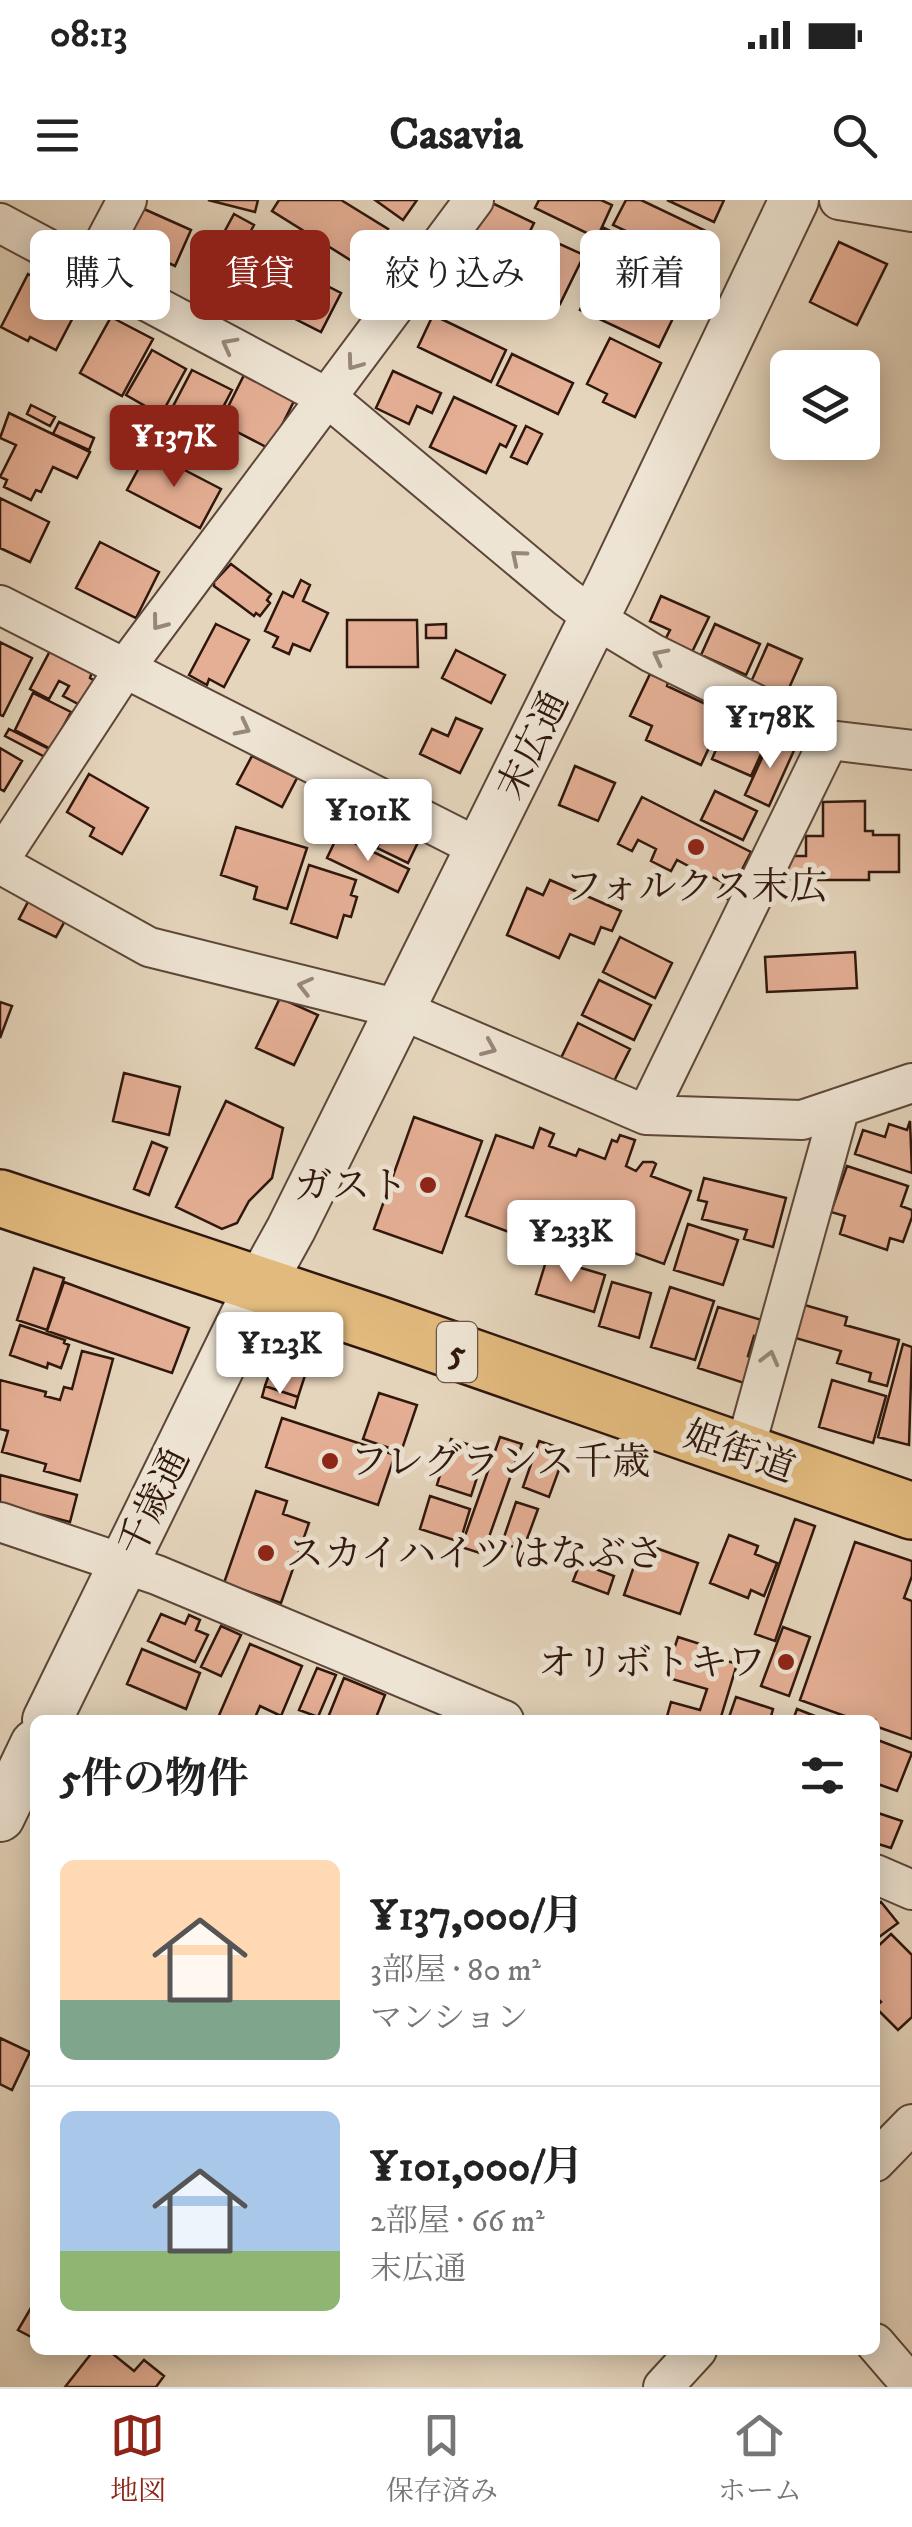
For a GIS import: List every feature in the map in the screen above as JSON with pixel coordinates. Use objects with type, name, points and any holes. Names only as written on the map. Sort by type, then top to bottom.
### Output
[{"type":"main road","name":"姫街道","points":[[0,1198],[910,1505]]},
{"type":"street","points":[[111,230],[127,200]]},
{"type":"street","points":[[474,200],[125,668],[0,862],[149,947],[399,1009],[646,1115],[802,1120],[912,1083]]},
{"type":"street","name":"末広通","points":[[260,1286],[480,850],[794,200]]},
{"type":"street","points":[[839,200],[912,212]]},
{"type":"street","points":[[0,223],[30,239]]},
{"type":"street","points":[[170,313],[328,398],[594,618],[652,653],[828,740],[912,750]]},
{"type":"street","points":[[0,605],[480,850]]},
{"type":"street","points":[[646,1115],[828,740]]},
{"type":"street","points":[[744,1452],[840,1107]]},
{"type":"street","name":"千歳通","points":[[49,1715],[260,1286]]},
{"type":"street","points":[[0,1522],[123,1563],[492,1715]]},
{"type":"street","points":[[0,1817],[30,1754]]},
{"type":"street","points":[[880,1876],[912,1890]]},
{"type":"street","points":[[880,2157],[912,2124]]},
{"type":"street","points":[[880,2349],[912,2386]]},
{"type":"street","points":[[664,2387],[693,2355]]},
{"type":"building","points":[[208,200],[258,200],[255,212]]},
{"type":"building","points":[[279,200],[341,200],[388,229],[350,230],[350,260],[330,247],[330,230],[302,230],[272,211]]},
{"type":"building","points":[[375,200],[417,200],[403,220]]},
{"type":"building","points":[[539,200],[601,200],[612,205],[601,230],[580,230],[535,208]]},
{"type":"building","points":[[626,200],[641,200],[704,230],[624,230],[613,225]]},
{"type":"building","points":[[667,200],[724,200],[714,222]]},
{"type":"building","points":[[490,202],[534,223],[531,230],[476,230]]},
{"type":"building","points":[[135,205],[191,230],[175,266],[170,264],[170,230],[122,230]]},
{"type":"building","points":[[234,214],[254,225],[251,230],[225,230]]},
{"type":"building","points":[[839,242],[887,264],[857,325],[810,302]]},
{"type":"building","points":[[560,244],[580,253],[580,263],[560,304]]},
{"type":"building","points":[[28,274],[30,320],[72,320],[56,350],[1,327]]},
{"type":"building","points":[[330,287],[341,293],[330,314]]},
{"type":"building","points":[[109,320],[153,339],[122,396],[80,373]]},
{"type":"building","points":[[297,320],[327,320],[321,332]]},
{"type":"building","points":[[431,320],[443,320],[506,350],[491,382],[418,347]]},
{"type":"building","points":[[601,320],[672,320],[659,347]]},
{"type":"building","points":[[610,338],[661,363],[635,417],[603,402],[607,394],[587,384]]},
{"type":"building","points":[[152,350],[186,369],[161,415],[126,395]]},
{"type":"building","points":[[512,354],[573,383],[558,414],[497,385]]},
{"type":"building","points":[[192,370],[232,390],[209,434],[169,414]]},
{"type":"building","points":[[393,371],[441,393],[432,413],[417,406],[409,424],[376,408]]},
{"type":"building","points":[[244,375],[294,401],[270,449],[220,423]]},
{"type":"building","points":[[454,397],[516,426],[506,447],[500,444],[486,473],[430,447]]},
{"type":"building","points":[[31,405],[55,417],[50,426],[27,414]]},
{"type":"building","points":[[9,413],[90,452],[77,478],[53,467],[41,492],[36,490],[31,500],[4,487],[7,480],[0,477],[16,445],[0,438]]},
{"type":"building","points":[[59,422],[94,438],[89,450],[53,434]]},
{"type":"building","points":[[526,426],[542,434],[527,464],[511,457]]},
{"type":"building","points":[[210,444],[226,453],[221,461],[205,453]]},
{"type":"building","points":[[148,451],[221,489],[200,528],[127,490]]},
{"type":"building","points":[[0,498],[49,522],[30,562],[0,548]]},
{"type":"building","points":[[100,542],[159,572],[136,618],[76,588]]},
{"type":"building","points":[[231,564],[271,594],[267,600],[270,603],[260,616],[254,616],[214,586]]},
{"type":"building","points":[[301,580],[310,585],[303,601],[328,613],[310,651],[293,644],[289,654],[273,647],[278,637],[265,631],[283,592],[293,597]]},
{"type":"building","points":[[661,596],[709,617],[692,652],[665,640],[670,630],[650,621]]},
{"type":"building","points":[[347,620],[417,620],[418,667],[347,667]]},
{"type":"building","points":[[216,624],[249,640],[224,687],[209,679],[207,685],[189,675]]},
{"type":"building","points":[[446,624],[446,638],[426,638],[426,625]]},
{"type":"building","points":[[715,624],[760,644],[746,675],[701,655]]},
{"type":"building","points":[[0,642],[32,658],[3,716],[0,715]]},
{"type":"building","points":[[768,644],[802,659],[785,697],[751,682]]},
{"type":"building","points":[[456,650],[505,675],[491,703],[442,678]]},
{"type":"building","points":[[50,651],[92,672],[90,678],[95,681],[82,706],[63,696],[69,686],[59,681],[49,699],[30,689]]},
{"type":"building","points":[[650,674],[725,713],[701,765],[646,740],[652,726],[630,716]]},
{"type":"building","points":[[33,693],[71,712],[51,749],[15,730]]},
{"type":"building","points":[[732,712],[772,730],[751,776],[712,759]]},
{"type":"building","points":[[456,718],[482,729],[460,773],[420,754],[432,729],[448,736]]},
{"type":"building","points":[[9,729],[51,750],[47,758],[5,736]]},
{"type":"building","points":[[772,736],[796,746],[769,806],[745,795]]},
{"type":"building","points":[[0,748],[22,761],[4,791],[0,789]]},
{"type":"building","points":[[252,756],[297,778],[282,807],[237,784]]},
{"type":"building","points":[[575,766],[615,783],[598,821],[559,805]]},
{"type":"building","points":[[89,774],[148,808],[122,854],[90,836],[94,828],[67,812]]},
{"type":"building","points":[[715,791],[757,811],[743,840],[701,820]]},
{"type":"building","name":"フォルクス末広","points":[[642,797],[751,852],[727,899],[718,895],[724,883],[710,876],[706,885],[688,876],[692,868],[677,860],[671,871],[651,861],[656,849],[638,840],[632,851],[618,844]]},
{"type":"building","points":[[865,801],[865,831],[873,831],[873,835],[899,835],[899,872],[869,872],[869,880],[779,880],[791,856],[806,856],[806,836],[823,836],[823,802]]},
{"type":"building","points":[[356,807],[389,822],[377,848],[344,832]]},
{"type":"building","points":[[389,822],[420,838],[408,863],[377,848]]},
{"type":"building","points":[[236,827],[307,848],[287,909],[254,899],[257,887],[221,875]]},
{"type":"building","points":[[338,835],[409,869],[398,892],[327,858]]},
{"type":"building","points":[[309,865],[356,880],[351,895],[357,897],[351,917],[344,915],[337,938],[291,923]]},
{"type":"building","points":[[550,880],[621,911],[612,931],[601,927],[594,944],[570,934],[559,958],[507,935],[527,888],[543,895]]},
{"type":"building","points":[[29,900],[66,919],[56,937],[19,919]]},
{"type":"building","points":[[620,937],[672,963],[655,998],[603,972]]},
{"type":"building","points":[[855,952],[857,988],[767,992],[765,957]]},
{"type":"building","points":[[599,980],[651,1005],[634,1040],[582,1015]]},
{"type":"building","points":[[280,998],[318,1015],[294,1065],[256,1048]]},
{"type":"building","points":[[0,1002],[12,1006],[0,1038]]},
{"type":"building","points":[[578,1023],[630,1049],[613,1083],[561,1058]]},
{"type":"building","points":[[124,1073],[180,1087],[169,1135],[113,1121]]},
{"type":"building","points":[[226,1101],[283,1128],[272,1178],[249,1201],[237,1223],[222,1229],[176,1207]]},
{"type":"building","name":"ガスト","points":[[414,1117],[482,1141],[442,1253],[374,1229]]},
{"type":"building","points":[[910,1121],[912,1173],[855,1154],[863,1130],[885,1137],[889,1124],[907,1130]]},
{"type":"building","points":[[540,1128],[554,1134],[549,1146],[576,1156],[579,1149],[605,1159],[612,1140],[617,1142],[620,1135],[635,1140],[626,1166],[636,1171],[643,1162],[653,1162],[656,1164],[651,1176],[691,1191],[664,1264],[563,1227],[560,1234],[553,1232],[547,1246],[466,1216],[496,1135],[533,1148]]},
{"type":"building","points":[[152,1142],[167,1148],[149,1195],[134,1189]]},
{"type":"building","points":[[847,1166],[908,1186],[901,1206],[912,1210],[912,1217],[903,1242],[890,1238],[887,1250],[840,1234],[845,1216],[831,1212]]},
{"type":"building","points":[[704,1178],[786,1198],[773,1247],[744,1239],[747,1230],[702,1219],[707,1202],[698,1200]]},
{"type":"building","points":[[688,1224],[738,1240],[723,1285],[674,1270]]},
{"type":"building","points":[[547,1258],[605,1275],[594,1312],[536,1294]]},
{"type":"building","points":[[34,1268],[64,1278],[47,1330],[17,1320]]},
{"type":"building","points":[[64,1282],[189,1328],[172,1373],[47,1331]]},
{"type":"building","points":[[612,1282],[651,1293],[639,1338],[599,1326]]},
{"type":"building","points":[[670,1287],[714,1301],[695,1360],[651,1347]]},
{"type":"building","points":[[801,1304],[847,1317],[845,1325],[899,1340],[887,1386],[869,1381],[871,1373],[837,1363],[841,1351],[792,1337]]},
{"type":"building","points":[[718,1307],[765,1321],[759,1338],[754,1336],[748,1356],[756,1358],[747,1384],[698,1368]]},
{"type":"building","points":[[20,1325],[65,1340],[69,1345],[61,1368],[48,1363],[47,1368],[10,1355]]},
{"type":"building","points":[[903,1344],[912,1347],[909,1445],[878,1437]]},
{"type":"building","points":[[82,1351],[113,1359],[80,1481],[44,1471],[46,1464],[2,1452],[8,1431],[0,1429],[0,1380],[46,1392],[45,1396],[60,1400],[64,1387],[72,1389]]},
{"type":"building","points":[[294,1355],[310,1360],[298,1397],[265,1386],[272,1366]]},
{"type":"building","points":[[832,1380],[886,1396],[873,1443],[819,1427]]},
{"type":"building","points":[[265,1386],[298,1397],[295,1408],[262,1397]]},
{"type":"building","points":[[379,1393],[417,1405],[401,1452],[363,1439]]},
{"type":"building","name":"フレグランス千歳","points":[[282,1418],[395,1455],[378,1505],[266,1467]]},
{"type":"building","points":[[500,1437],[522,1444],[483,1554],[461,1547]]},
{"type":"building","points":[[451,1439],[486,1450],[471,1496],[437,1485]]},
{"type":"building","points":[[539,1441],[554,1446],[552,1452],[564,1456],[549,1497],[523,1487]]},
{"type":"building","points":[[0,1475],[77,1495],[70,1522],[0,1504]]},
{"type":"building","name":"スカイハイツはなぶさ","points":[[256,1491],[287,1501],[283,1514],[309,1523],[281,1603],[224,1583]]},
{"type":"building","points":[[430,1496],[470,1509],[460,1542],[420,1529]]},
{"type":"building","points":[[516,1502],[538,1509],[523,1550],[502,1543]]},
{"type":"building","points":[[795,1519],[815,1526],[775,1641],[755,1634]]},
{"type":"building","points":[[729,1535],[758,1546],[755,1554],[777,1563],[764,1596],[751,1590],[748,1598],[710,1583]]},
{"type":"building","points":[[855,1542],[912,1561],[912,1576],[904,1598],[912,1601],[912,1739],[880,1728],[880,1715],[842,1715],[800,1700]]},
{"type":"building","points":[[642,1543],[698,1563],[680,1614],[624,1595]]},
{"type":"building","points":[[580,1563],[614,1576],[608,1594],[573,1581]]},
{"type":"building","points":[[161,1614],[185,1624],[189,1615],[200,1620],[196,1630],[208,1635],[195,1662],[148,1641]]},
{"type":"building","points":[[221,1626],[241,1635],[221,1676],[201,1667]]},
{"type":"building","name":"オリボトキワ","points":[[783,1627],[810,1637],[789,1696],[761,1686]]},
{"type":"building","points":[[678,1637],[716,1649],[714,1657],[737,1664],[722,1715],[667,1715],[671,1702],[700,1710],[707,1689],[665,1677]]},
{"type":"building","points":[[250,1644],[302,1666],[281,1715],[260,1706],[256,1715],[219,1715]]},
{"type":"building","points":[[142,1649],[200,1673],[186,1709],[127,1684]]},
{"type":"building","points":[[317,1668],[336,1675],[319,1715],[299,1710]]},
{"type":"building","points":[[344,1678],[385,1695],[377,1715],[329,1715]]},
{"type":"building","points":[[736,1697],[773,1709],[771,1715],[730,1715]]},
{"type":"building","points":[[880,1741],[912,1753],[897,1791],[880,1785]]},
{"type":"building","points":[[880,1814],[902,1821],[891,1848],[880,1845]]},
{"type":"building","points":[[880,1903],[898,1923],[880,1936]]},
{"type":"building","points":[[891,1934],[912,1955],[912,2017],[898,2030],[880,2012],[880,1944]]},
{"type":"building","points":[[0,2038],[30,2052],[12,2090],[0,2084]]},
{"type":"building","points":[[30,2309],[30,2336],[18,2330]]},
{"type":"building","points":[[90,2355],[114,2355],[134,2371],[144,2360],[164,2376],[156,2387],[65,2387]]},
{"type":"place","name":"フォルクス末広","points":[[696,847]]},
{"type":"place","name":"ガスト","points":[[428,1185]]},
{"type":"place","name":"フレグランス千歳","points":[[330,1461]]},
{"type":"place","name":"スカイハイツはなぶさ","points":[[266,1553]]},
{"type":"place","name":"オリボトキワ","points":[[786,1662]]}]
